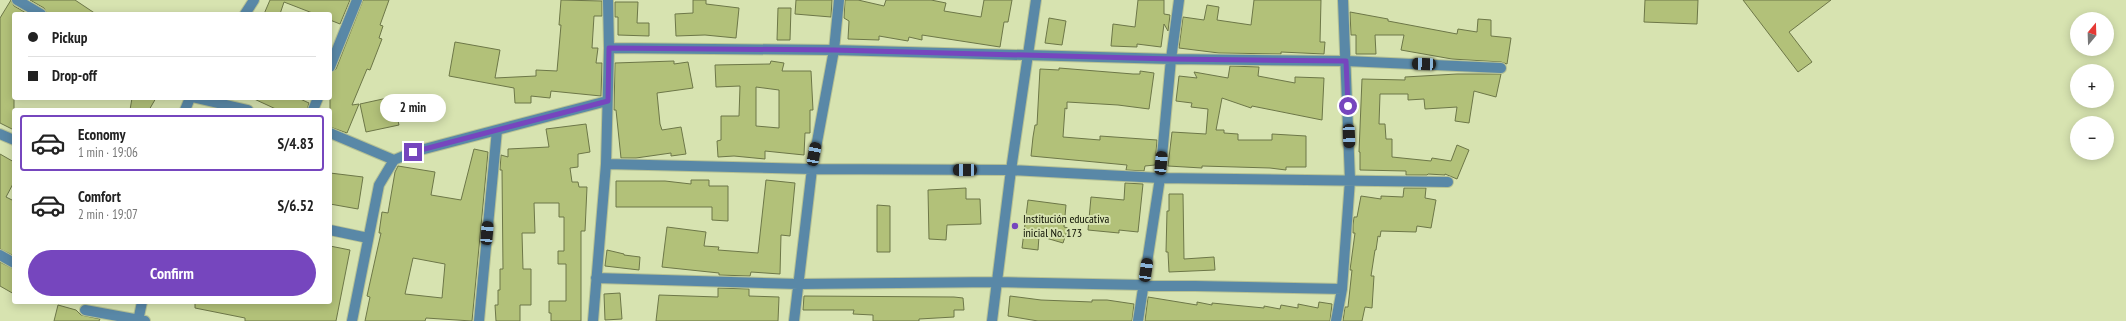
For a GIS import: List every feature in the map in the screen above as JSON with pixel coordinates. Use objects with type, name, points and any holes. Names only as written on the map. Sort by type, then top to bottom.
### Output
[{"type":"street","points":[[17,0],[38,12]]},
{"type":"street","points":[[246,12],[254,0]]},
{"type":"street","points":[[332,62],[357,0]]},
{"type":"street","points":[[593,321],[606,164],[609,48],[608,0]]},
{"type":"street","points":[[794,321],[812,169],[834,50],[839,0]]},
{"type":"street","points":[[992,321],[1010,170],[1036,0]]},
{"type":"street","points":[[1138,321],[1160,178],[1171,59],[1179,0]]},
{"type":"street","points":[[1336,321],[1342,289],[1350,180],[1343,0]]},
{"type":"street","points":[[609,48],[834,50],[1171,59],[1346,61],[1502,68]]},
{"type":"street","points":[[205,100],[239,108]]},
{"type":"street","points":[[352,321],[379,185],[394,160],[413,152],[608,101]]},
{"type":"street","points":[[479,321],[497,130]]},
{"type":"street","points":[[0,134],[12,139]]},
{"type":"street","points":[[332,134],[394,160]]},
{"type":"street","points":[[606,164],[812,169],[1010,170],[1160,178],[1448,182]]},
{"type":"street","points":[[332,230],[368,238]]},
{"type":"street","points":[[0,255],[12,262]]},
{"type":"street","points":[[596,278],[798,284],[997,282],[1342,289]]},
{"type":"street","points":[[85,310],[140,321],[142,304]]},
{"type":"building","points":[[11,0],[14,6],[24,12],[12,12],[12,100],[14,100],[14,108],[12,108],[12,129],[0,123],[0,18]]},
{"type":"building","points":[[30,0],[75,0],[93,12],[46,12],[44,8]]},
{"type":"building","points":[[270,0],[350,0],[340,24],[332,21],[332,12],[310,12],[284,2],[281,12],[265,12]]},
{"type":"building","points":[[363,0],[389,0],[380,25],[383,26],[379,38],[382,39],[370,70],[367,69],[352,105],[359,104],[347,133],[332,128],[332,108],[330,108],[330,100],[332,100],[332,72],[336,69]]},
{"type":"building","points":[[561,0],[602,1],[602,16],[594,16],[592,48],[598,48],[596,63],[602,63],[601,96],[551,91],[550,98],[531,96],[531,103],[515,103],[514,88],[449,76],[455,42],[500,50],[495,78],[536,76],[536,70],[557,71],[561,25],[559,25]]},
{"type":"building","points":[[693,0],[706,0],[706,4],[739,8],[736,38],[705,35],[676,36],[675,14],[693,13]]},
{"type":"building","points":[[796,0],[832,0],[831,17],[795,14]]},
{"type":"building","points":[[845,0],[858,0],[884,6],[886,0],[931,0],[946,3],[944,11],[981,17],[984,0],[1012,0],[1008,22],[1004,22],[1000,47],[922,35],[922,40],[909,37],[908,41],[879,36],[879,40],[848,39],[849,21],[844,18]]},
{"type":"building","points":[[1138,0],[1164,0],[1164,14],[1170,15],[1168,31],[1164,24],[1161,47],[1137,44],[1137,47],[1111,46],[1113,24],[1135,27]]},
{"type":"building","points":[[1254,0],[1321,0],[1320,42],[1325,42],[1324,54],[1281,52],[1281,54],[1219,53],[1179,48],[1183,17],[1204,20],[1207,5],[1219,7],[1217,20],[1251,25]]},
{"type":"building","points":[[1645,0],[1698,0],[1697,24],[1644,22]]},
{"type":"building","points":[[1743,0],[1831,0],[1789,32],[1812,62],[1798,72]]},
{"type":"building","points":[[615,2],[638,2],[637,23],[649,23],[649,36],[618,35],[618,17],[615,17]]},
{"type":"building","points":[[778,8],[791,8],[790,40],[777,40]]},
{"type":"building","points":[[1350,12],[1457,34],[1458,29],[1477,32],[1478,19],[1491,20],[1491,36],[1511,38],[1507,64],[1501,62],[1452,59],[1401,50],[1404,35],[1375,35],[1376,54],[1356,54],[1356,35],[1351,35]]},
{"type":"building","points":[[1049,18],[1066,21],[1062,45],[1045,43]]},
{"type":"building","points":[[674,61],[674,64],[688,62],[693,88],[657,93],[660,124],[662,130],[681,127],[686,154],[671,156],[671,153],[636,158],[621,158],[616,110],[614,110],[615,63]]},
{"type":"building","points":[[771,61],[784,63],[782,71],[811,71],[813,110],[810,110],[810,133],[805,133],[804,155],[765,151],[765,159],[734,156],[718,157],[717,141],[721,140],[721,116],[739,116],[740,86],[716,87],[715,65],[770,64]],"holes":[[[756,87],[779,90],[779,128],[756,126]]]},
{"type":"building","points":[[1230,66],[1259,67],[1258,76],[1295,83],[1295,77],[1324,78],[1322,120],[1252,106],[1251,108],[1222,98],[1216,130],[1224,130],[1224,133],[1238,134],[1238,140],[1272,140],[1272,134],[1306,136],[1306,167],[1286,167],[1286,170],[1270,168],[1202,166],[1202,168],[1168,166],[1172,132],[1206,134],[1208,109],[1191,107],[1192,103],[1176,101],[1179,76],[1197,78],[1194,72],[1228,78]]},
{"type":"building","points":[[1059,68],[1133,74],[1140,74],[1140,71],[1154,73],[1149,109],[1118,105],[1067,102],[1067,109],[1065,108],[1063,137],[1100,140],[1100,136],[1157,140],[1155,165],[1145,166],[1144,171],[1126,170],[1127,165],[1031,156],[1035,125],[1037,125],[1040,69],[1059,70]]},
{"type":"building","points":[[1457,74],[1501,74],[1496,97],[1474,91],[1469,123],[1455,121],[1457,107],[1425,109],[1424,99],[1408,100],[1408,94],[1380,94],[1379,124],[1385,124],[1386,139],[1392,139],[1392,157],[1431,161],[1432,158],[1451,161],[1457,145],[1469,150],[1457,179],[1445,174],[1406,175],[1406,171],[1360,170],[1359,152],[1362,79],[1405,80],[1405,77]]},
{"type":"building","points":[[392,97],[399,125],[366,132],[360,104]]},
{"type":"building","points":[[132,100],[155,100],[150,108],[130,108]]},
{"type":"building","points":[[256,100],[302,100],[309,103],[308,108],[274,108]]},
{"type":"building","points":[[586,124],[590,152],[578,154],[578,167],[570,168],[572,182],[578,182],[579,187],[587,187],[585,231],[581,231],[581,321],[551,321],[549,301],[566,301],[566,264],[558,264],[558,251],[564,251],[564,217],[559,217],[559,203],[534,203],[535,233],[522,233],[523,269],[531,269],[531,305],[520,305],[520,321],[496,321],[495,305],[498,305],[500,269],[503,269],[502,170],[500,170],[501,155],[508,157],[508,149],[549,147],[546,129]]},
{"type":"building","points":[[474,149],[488,152],[472,321],[426,318],[425,321],[365,321],[370,297],[367,296],[381,233],[379,233],[382,212],[388,213],[395,172],[398,166],[435,172],[431,195],[461,200]],"holes":[[[413,258],[445,264],[442,298],[405,294]]]},
{"type":"building","points":[[0,154],[12,161],[12,186],[6,197],[12,200],[12,255],[0,249]]},
{"type":"building","points":[[332,173],[363,177],[358,209],[332,204]]},
{"type":"building","points":[[691,180],[709,180],[709,186],[728,186],[728,221],[712,220],[712,207],[616,207],[616,181],[665,181],[691,184]]},
{"type":"building","points":[[766,180],[795,183],[790,236],[781,235],[780,274],[751,272],[750,276],[719,275],[719,273],[662,267],[667,227],[706,232],[704,246],[719,247],[718,250],[758,253]]},
{"type":"building","points":[[1125,183],[1143,184],[1138,232],[1119,230],[1119,233],[1088,230],[1091,197],[1124,200]]},
{"type":"building","points":[[966,188],[966,199],[980,199],[981,224],[947,225],[946,240],[929,239],[928,190]]},
{"type":"building","points":[[1404,188],[1426,188],[1425,198],[1436,200],[1431,228],[1417,226],[1416,232],[1381,231],[1380,237],[1378,236],[1371,276],[1374,276],[1372,308],[1365,307],[1362,321],[1343,321],[1345,307],[1348,307],[1352,270],[1350,270],[1355,233],[1353,233],[1354,217],[1357,217],[1361,196],[1381,199],[1381,196],[1403,197]]},
{"type":"building","points":[[1169,194],[1183,194],[1184,259],[1214,257],[1215,270],[1169,272],[1168,252],[1166,252]]},
{"type":"building","points":[[1028,200],[1066,205],[1064,227],[1068,228],[1063,243],[1039,236],[1038,250],[1022,248]]},
{"type":"building","points":[[877,205],[890,206],[890,252],[877,252]]},
{"type":"building","points":[[332,246],[350,250],[336,321],[245,321],[245,318],[195,308],[195,304],[332,304]]},
{"type":"building","points":[[607,250],[624,255],[640,257],[639,270],[605,266]]},
{"type":"building","points":[[0,262],[12,268],[12,293],[0,286]]},
{"type":"building","points":[[718,288],[749,289],[749,296],[779,297],[778,321],[656,321],[659,295],[718,297]]},
{"type":"building","points":[[620,293],[622,319],[605,320],[604,294]]},
{"type":"building","points":[[804,296],[954,297],[963,298],[964,310],[954,310],[954,317],[919,319],[919,321],[873,321],[873,315],[853,314],[854,310],[803,310]]},
{"type":"building","points":[[1010,296],[1041,300],[1092,302],[1092,300],[1107,300],[1134,304],[1132,321],[1038,321],[1008,316]]},
{"type":"building","points":[[1148,297],[1197,305],[1197,302],[1212,305],[1212,303],[1264,308],[1264,306],[1280,309],[1281,305],[1298,308],[1298,304],[1318,308],[1319,302],[1332,304],[1330,321],[1145,321]]},
{"type":"building","points":[[58,305],[76,310],[81,315],[100,319],[99,321],[54,321]]},
{"type":"place","name":"Institución educativa inicial No. 173","points":[[1015,226]]},
{"type":"route","points":[[413,152],[608,101],[609,48],[834,50],[1171,59],[1346,61],[1348,106]]}]
